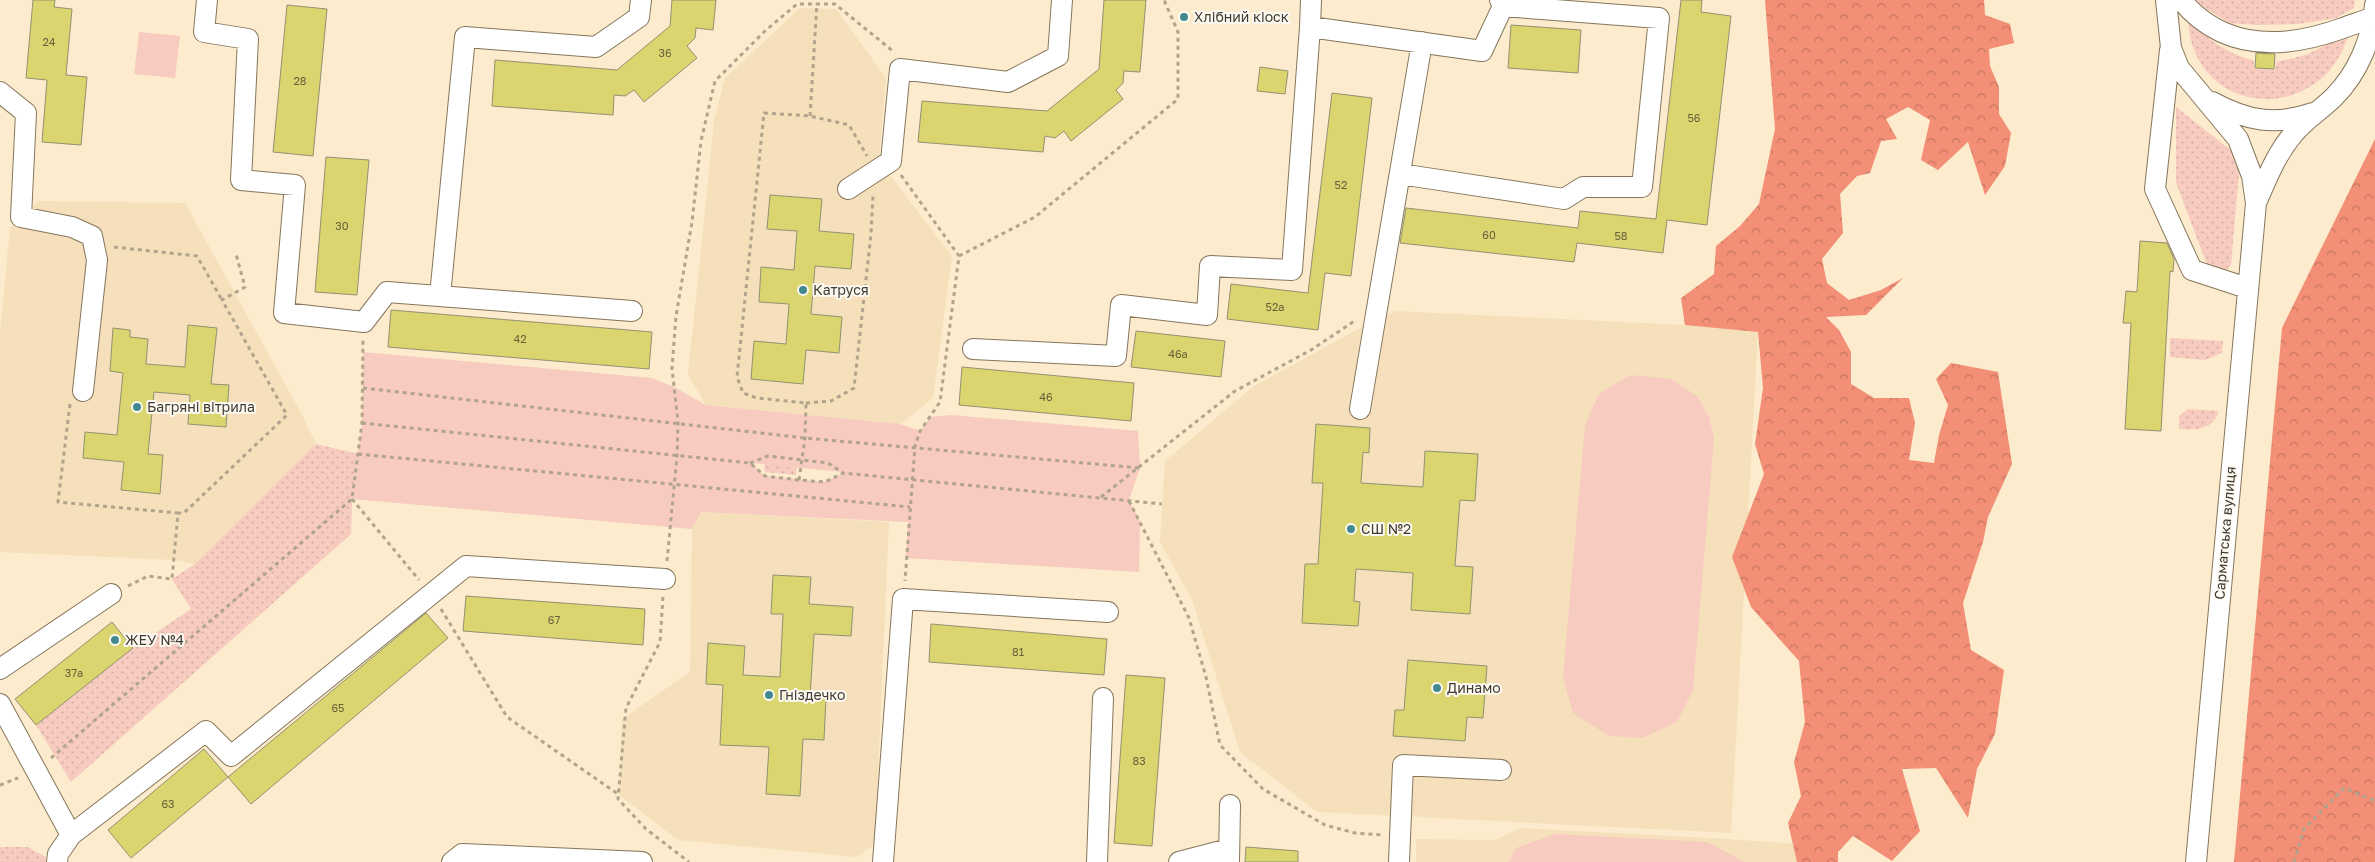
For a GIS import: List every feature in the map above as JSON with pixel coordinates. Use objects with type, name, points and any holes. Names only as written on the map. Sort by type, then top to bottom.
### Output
[{"type":"street","points":[[207,0],[204,32],[248,39],[241,180],[295,186],[284,313],[364,322],[387,292],[632,311]]},
{"type":"street","points":[[440,296],[465,38],[596,47],[640,17],[641,0]]},
{"type":"street","points":[[848,189],[891,161],[900,68],[1008,82],[1058,56],[1062,0]]},
{"type":"street","points":[[973,349],[1116,356],[1121,305],[1207,315],[1210,266],[1292,270],[1311,0]]},
{"type":"street","points":[[2166,0],[2171,48],[2156,190],[2192,270],[2247,288]]},
{"type":"street","points":[[2181,0],[2214,29],[2239,40],[2286,43],[2318,37],[2375,12]]},
{"type":"street","points":[[1310,27],[1482,51],[1501,3],[1660,18],[1642,187],[1583,187],[1564,199],[1400,174]]},
{"type":"street","points":[[2256,203],[2278,154],[2313,113],[2334,97],[2359,62],[2367,45],[2375,12]]},
{"type":"street","points":[[1360,409],[1422,42]]},
{"type":"street","points":[[2171,48],[2179,68],[2238,139],[2252,176],[2256,203]]},
{"type":"street","points":[[0,92],[26,113],[21,216],[72,227],[92,236],[97,260],[83,391]]},
{"type":"street","points":[[2204,98],[2246,118],[2294,120],[2313,113]]},
{"type":"street","name":"Сарматська вулиця","points":[[2196,862],[2256,203]]},
{"type":"street","points":[[58,862],[58,854],[71,835],[206,731],[231,756],[466,566],[665,579]]},
{"type":"street","points":[[0,669],[111,594]]},
{"type":"street","points":[[883,862],[903,599],[1108,612]]},
{"type":"street","points":[[1097,862],[1103,698]]},
{"type":"street","points":[[0,704],[71,835]]},
{"type":"street","points":[[1399,862],[1403,765],[1501,770]]},
{"type":"street","points":[[1179,862],[1229,856],[1230,805]]},
{"type":"street","points":[[452,862],[462,854],[642,862]]},
{"type":"path","points":[[959,256],[1035,218],[1178,99],[1178,32],[1164,0]]},
{"type":"path","points":[[810,116],[817,3]]},
{"type":"path","points":[[689,862],[646,829],[618,799],[618,794],[626,708],[660,642],[677,456],[678,422],[672,368],[676,316],[692,222],[701,141],[714,81],[765,31],[797,4],[835,4],[896,54],[900,68]]},
{"type":"path","points":[[764,113],[810,116],[849,125],[874,173],[871,234],[854,388],[831,401],[806,403],[757,398],[744,393],[738,377],[764,113]]},
{"type":"path","points":[[891,161],[959,256],[940,402],[920,431],[915,446],[903,599]]},
{"type":"path","points":[[83,391],[71,397],[58,502],[178,514],[184,513],[287,415],[197,256],[94,245]]},
{"type":"path","points":[[222,300],[245,286],[236,254]]},
{"type":"path","points":[[1100,498],[1235,391],[1311,350],[1378,306]]},
{"type":"path","points":[[0,784],[36,771],[352,500],[362,423],[364,322]]},
{"type":"path","points":[[363,388],[678,422],[805,438],[915,446],[1140,468]]},
{"type":"path","points":[[799,480],[805,438],[806,403]]},
{"type":"path","points":[[362,423],[750,463],[768,456],[828,463],[843,473],[1162,504]]},
{"type":"path","points":[[358,454],[910,507]]},
{"type":"path","points":[[750,463],[765,476],[799,480],[825,482],[843,473]]},
{"type":"path","points":[[352,500],[432,594],[507,717],[618,794]]},
{"type":"path","points":[[1129,500],[1189,618],[1206,677],[1220,744],[1263,789],[1325,825],[1356,833],[1400,836]]},
{"type":"path","points":[[111,594],[148,576],[172,579],[178,514]]},
{"type":"path","points":[[2294,862],[2304,829],[2344,788],[2375,801]]},
{"type":"shaded area","points":[[2193,0],[2355,0],[2354,8],[2336,18],[2298,24],[2257,25],[2229,23]]},
{"type":"shaded area","points":[[800,8],[836,9],[886,78],[879,161],[952,256],[933,398],[900,424],[706,405],[688,375],[714,121],[725,78]]},
{"type":"shaded area","points":[[2188,20],[2218,45],[2254,61],[2254,69],[2275,70],[2276,62],[2306,55],[2349,33],[2335,63],[2314,85],[2288,96],[2261,99],[2234,92],[2212,77],[2195,53]]},
{"type":"shaded area","points":[[139,32],[180,36],[175,78],[134,74]]},
{"type":"shaded area","points":[[2176,107],[2233,152],[2238,160],[2239,173],[2231,265],[2226,270],[2211,271],[2208,267],[2176,183]]},
{"type":"shaded area","points":[[38,201],[185,203],[300,411],[316,444],[195,564],[174,560],[0,552],[0,331],[10,228]]},
{"type":"shaded area","points":[[1396,311],[1685,325],[1758,331],[1731,833],[1317,812],[1240,752],[1192,600],[1160,542],[1165,461],[1254,386],[1364,326]]},
{"type":"shaded area","points":[[2170,338],[2223,341],[2222,353],[2205,360],[2170,357]]},
{"type":"shaded area","points":[[363,352],[652,378],[674,387],[706,405],[900,424],[920,431],[930,417],[951,415],[1138,431],[1140,468],[1129,500],[1140,521],[1139,572],[906,558],[908,522],[701,512],[692,529],[352,499],[362,423]],"holes":[[[751,463],[842,472],[825,482],[765,476]]]},
{"type":"shaded area","points":[[1630,375],[1671,379],[1697,396],[1709,417],[1714,439],[1693,690],[1677,722],[1642,738],[1609,736],[1573,713],[1563,677],[1585,425],[1599,394]]},
{"type":"shaded area","points":[[2188,409],[2219,411],[2213,422],[2203,428],[2179,429],[2179,416]]},
{"type":"shaded area","points":[[316,444],[358,454],[352,499],[351,534],[71,782],[36,725],[133,648],[191,609],[172,579],[195,564]]},
{"type":"shaded area","points":[[766,462],[797,464],[796,475],[765,472]]},
{"type":"shaded area","name":"Гніздечко","points":[[701,512],[889,522],[875,844],[857,857],[678,840],[619,795],[622,719],[690,672],[692,529]]},
{"type":"shaded area","points":[[1521,828],[1800,844],[1798,862],[1416,862],[1416,839],[1495,840]]},
{"type":"shaded area","points":[[1555,834],[1707,842],[1745,862],[1509,862],[1516,848]]},
{"type":"shaded area","points":[[0,847],[27,847],[46,857],[46,862],[0,862]]},
{"type":"green space","points":[[1765,0],[1984,0],[1985,15],[2010,24],[2014,43],[1989,49],[1990,66],[1999,87],[1999,114],[2011,133],[2005,166],[1985,195],[1968,142],[1938,170],[1921,160],[1930,120],[1908,107],[1886,119],[1897,139],[1881,141],[1870,173],[1857,176],[1840,194],[1843,233],[1822,259],[1827,283],[1849,300],[1881,290],[1903,278],[1866,315],[1826,317],[1839,330],[1851,352],[1851,384],[1874,398],[1909,398],[1915,423],[1909,460],[1934,463],[1939,435],[1948,405],[1936,379],[1951,363],[1998,372],[2012,464],[1988,517],[1983,542],[1963,603],[1971,650],[2004,670],[1995,734],[1977,769],[1968,818],[1936,768],[1902,769],[1920,831],[1892,861],[1853,836],[1838,852],[1838,862],[1797,862],[1788,823],[1801,796],[1794,762],[1805,722],[1799,661],[1751,607],[1732,557],[1764,474],[1755,444],[1763,388],[1758,332],[1685,325],[1681,298],[1714,274],[1716,246],[1740,226],[1759,204],[1775,129]]},
{"type":"green space","points":[[2375,139],[2375,862],[2234,862],[2282,328]]},
{"type":"building","points":[[33,0],[55,0],[54,7],[72,9],[66,75],[87,77],[81,145],[42,142],[47,80],[26,78]]},
{"type":"building","points":[[672,0],[716,0],[713,30],[696,28],[695,38],[687,46],[697,58],[644,102],[634,90],[625,96],[614,95],[613,115],[492,106],[495,60],[617,70],[670,26]]},
{"type":"building","points":[[1104,0],[1146,0],[1140,72],[1124,71],[1123,83],[1116,90],[1123,99],[1071,141],[1064,131],[1055,138],[1045,136],[1043,152],[918,142],[922,101],[1047,111],[1099,69]]},
{"type":"building","points":[[1681,0],[1702,0],[1701,12],[1731,16],[1707,225],[1667,220],[1663,253],[1577,243],[1574,262],[1400,243],[1406,208],[1578,228],[1580,211],[1656,219]]},
{"type":"building","points":[[287,5],[327,9],[313,156],[273,152]]},
{"type":"building","points":[[1511,25],[1581,30],[1578,73],[1508,68]]},
{"type":"building","points":[[2256,53],[2275,54],[2274,69],[2255,68]]},
{"type":"building","points":[[1260,67],[1288,71],[1285,94],[1257,91]]},
{"type":"building","points":[[1332,93],[1372,98],[1351,276],[1325,273],[1318,330],[1227,319],[1231,284],[1308,293]]},
{"type":"building","points":[[326,157],[369,160],[357,295],[315,292]]},
{"type":"building","points":[[770,195],[822,199],[819,231],[854,234],[851,269],[815,266],[811,314],[842,317],[839,353],[806,350],[803,384],[751,379],[754,341],[786,344],[789,304],[759,302],[761,267],[794,270],[797,231],[767,229]]},
{"type":"building","points":[[2140,241],[2167,243],[2174,259],[2173,272],[2170,271],[2161,431],[2125,429],[2131,323],[2123,323],[2126,291],[2137,292]]},
{"type":"building","points":[[391,310],[652,332],[649,369],[388,347]]},
{"type":"building","points":[[188,325],[217,328],[211,384],[229,385],[226,427],[188,424],[190,395],[154,392],[148,454],[163,455],[160,494],[121,490],[124,462],[83,458],[85,432],[117,435],[123,373],[110,371],[113,328],[130,330],[130,337],[148,339],[146,364],[185,367]]},
{"type":"building","points":[[1136,331],[1225,341],[1221,377],[1131,367]]},
{"type":"building","points":[[962,367],[1134,383],[1131,421],[959,405]]},
{"type":"building","points":[[1316,424],[1370,428],[1369,453],[1363,452],[1361,483],[1423,487],[1425,451],[1478,454],[1475,501],[1460,500],[1455,566],[1473,567],[1470,614],[1411,610],[1413,573],[1356,569],[1354,601],[1360,602],[1358,626],[1302,623],[1305,564],[1318,564],[1323,483],[1312,483]]},
{"type":"building","points":[[773,575],[811,577],[809,604],[853,607],[851,636],[814,634],[810,697],[826,698],[824,740],[803,739],[800,796],[766,794],[769,747],[720,745],[723,685],[706,684],[708,643],[745,646],[743,675],[780,677],[783,614],[771,614]]},
{"type":"building","points":[[466,596],[645,609],[643,645],[463,631]]},
{"type":"building","points":[[426,613],[448,638],[251,804],[228,777]]},
{"type":"building","points":[[112,622],[133,648],[36,725],[15,699]]},
{"type":"building","points":[[931,624],[1107,639],[1104,675],[929,662]]},
{"type":"building","points":[[1408,660],[1487,666],[1483,718],[1467,717],[1465,741],[1393,736],[1395,710],[1404,710]]},
{"type":"building","points":[[1126,675],[1165,678],[1152,846],[1114,843]]},
{"type":"building","points":[[204,749],[228,777],[131,858],[108,830]]},
{"type":"building","points":[[1246,847],[1298,851],[1298,862],[1245,862]]},
{"type":"place","name":"Хлібний кіоск","points":[[1184,17]]},
{"type":"place","name":"Катруся","points":[[803,290]]},
{"type":"place","name":"Багряні вітрила","points":[[137,407]]},
{"type":"place","name":"СШ №2","points":[[1351,529]]},
{"type":"place","name":"ЖЕУ №4","points":[[115,640]]},
{"type":"place","name":"Динамо","points":[[1437,688]]},
{"type":"place","name":"Гніздечко","points":[[769,695]]}]
